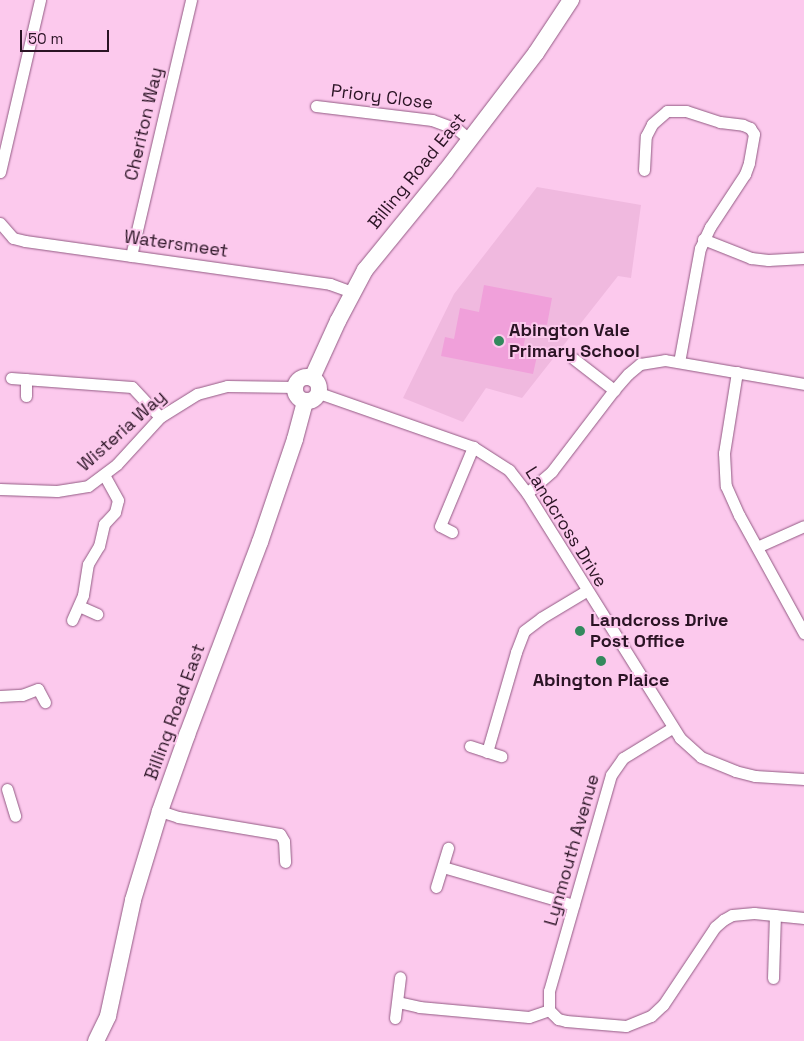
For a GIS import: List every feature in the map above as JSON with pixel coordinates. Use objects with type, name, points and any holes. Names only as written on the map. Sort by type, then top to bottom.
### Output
[{"type":"street","points":[[0,172],[40,0]]},
{"type":"street","name":"Cheriton Way","points":[[131,256],[191,0]]},
{"type":"street","name":"Billing Road East","points":[[316,386],[352,292],[378,251],[536,53],[572,0]]},
{"type":"street","name":"Priory Close","points":[[316,106],[432,120],[457,129],[469,139]]},
{"type":"street","points":[[644,170],[646,136],[652,124],[667,111],[686,111],[720,122],[750,128],[754,134],[745,174],[703,239],[697,256],[679,362]]},
{"type":"street","name":"Watersmeet","points":[[0,223],[14,238],[25,241],[330,284],[352,292]]},
{"type":"street","points":[[703,239],[750,258],[768,260],[804,258]]},
{"type":"street","points":[[574,359],[614,390]]},
{"type":"street","points":[[527,493],[552,471],[614,390],[640,364],[655,360],[679,362],[804,384]]},
{"type":"street","points":[[737,372],[724,453],[724,477],[735,507],[804,633]]},
{"type":"street","points":[[305,377],[316,386],[316,398],[305,401],[296,393],[296,387],[299,380],[305,377]]},
{"type":"street","points":[[11,378],[132,387],[160,417]]},
{"type":"street","points":[[26,379],[26,396]]},
{"type":"street","name":"Wisteria Way","points":[[0,489],[57,491],[88,486],[104,475],[129,452],[160,417],[181,402],[213,389],[250,385],[296,387]]},
{"type":"street","name":"Landcross Drive","points":[[316,386],[473,447],[497,460],[509,470],[527,493],[672,728],[695,752],[724,768],[755,776],[804,778]]},
{"type":"street","name":"Billing Road East","points":[[96,1041],[108,1016],[133,900],[160,811],[187,734],[260,542],[296,439],[305,401]]},
{"type":"street","points":[[452,532],[434,523],[473,447]]},
{"type":"street","points":[[72,620],[84,595],[88,564],[99,546],[104,524],[115,512],[118,500],[113,487],[104,475]]},
{"type":"street","points":[[757,547],[804,526]]},
{"type":"street","points":[[487,752],[516,652],[524,632],[541,618],[586,591]]},
{"type":"street","points":[[80,606],[97,614]]},
{"type":"street","points":[[0,696],[22,695],[38,690],[45,702]]},
{"type":"street","name":"Lynmouth Avenue","points":[[549,1010],[549,991],[609,780],[623,758],[672,728]]},
{"type":"street","points":[[470,746],[501,756]]},
{"type":"street","points":[[7,789],[5,804],[15,816]]},
{"type":"street","points":[[160,811],[178,817],[280,834],[284,841],[285,862]]},
{"type":"street","points":[[436,887],[448,848]]},
{"type":"street","points":[[443,867],[574,905]]},
{"type":"street","points":[[398,1002],[419,1007],[529,1017],[549,1010],[558,1019],[583,1024],[613,1027],[626,1026],[641,1022],[663,1005],[712,931],[723,920],[741,913],[804,918]]},
{"type":"street","points":[[774,978],[775,915]]},
{"type":"street","points":[[395,1018],[400,977]]},
{"type":"shaded area","name":"Abington Vale Primary School","points":[[537,187],[641,205],[631,278],[618,276],[522,398],[486,388],[463,422],[403,398],[454,294]]},
{"type":"building","points":[[484,285],[552,298],[547,325],[539,324],[537,336],[526,334],[522,354],[537,356],[533,374],[441,356],[445,337],[454,339],[460,308],[479,312]]},
{"type":"place","name":"Abington Vale Primary School","points":[[499,341]]},
{"type":"place","name":"Landcross Drive Post Office","points":[[580,631]]},
{"type":"place","name":"Abington Plaice","points":[[601,661]]}]
